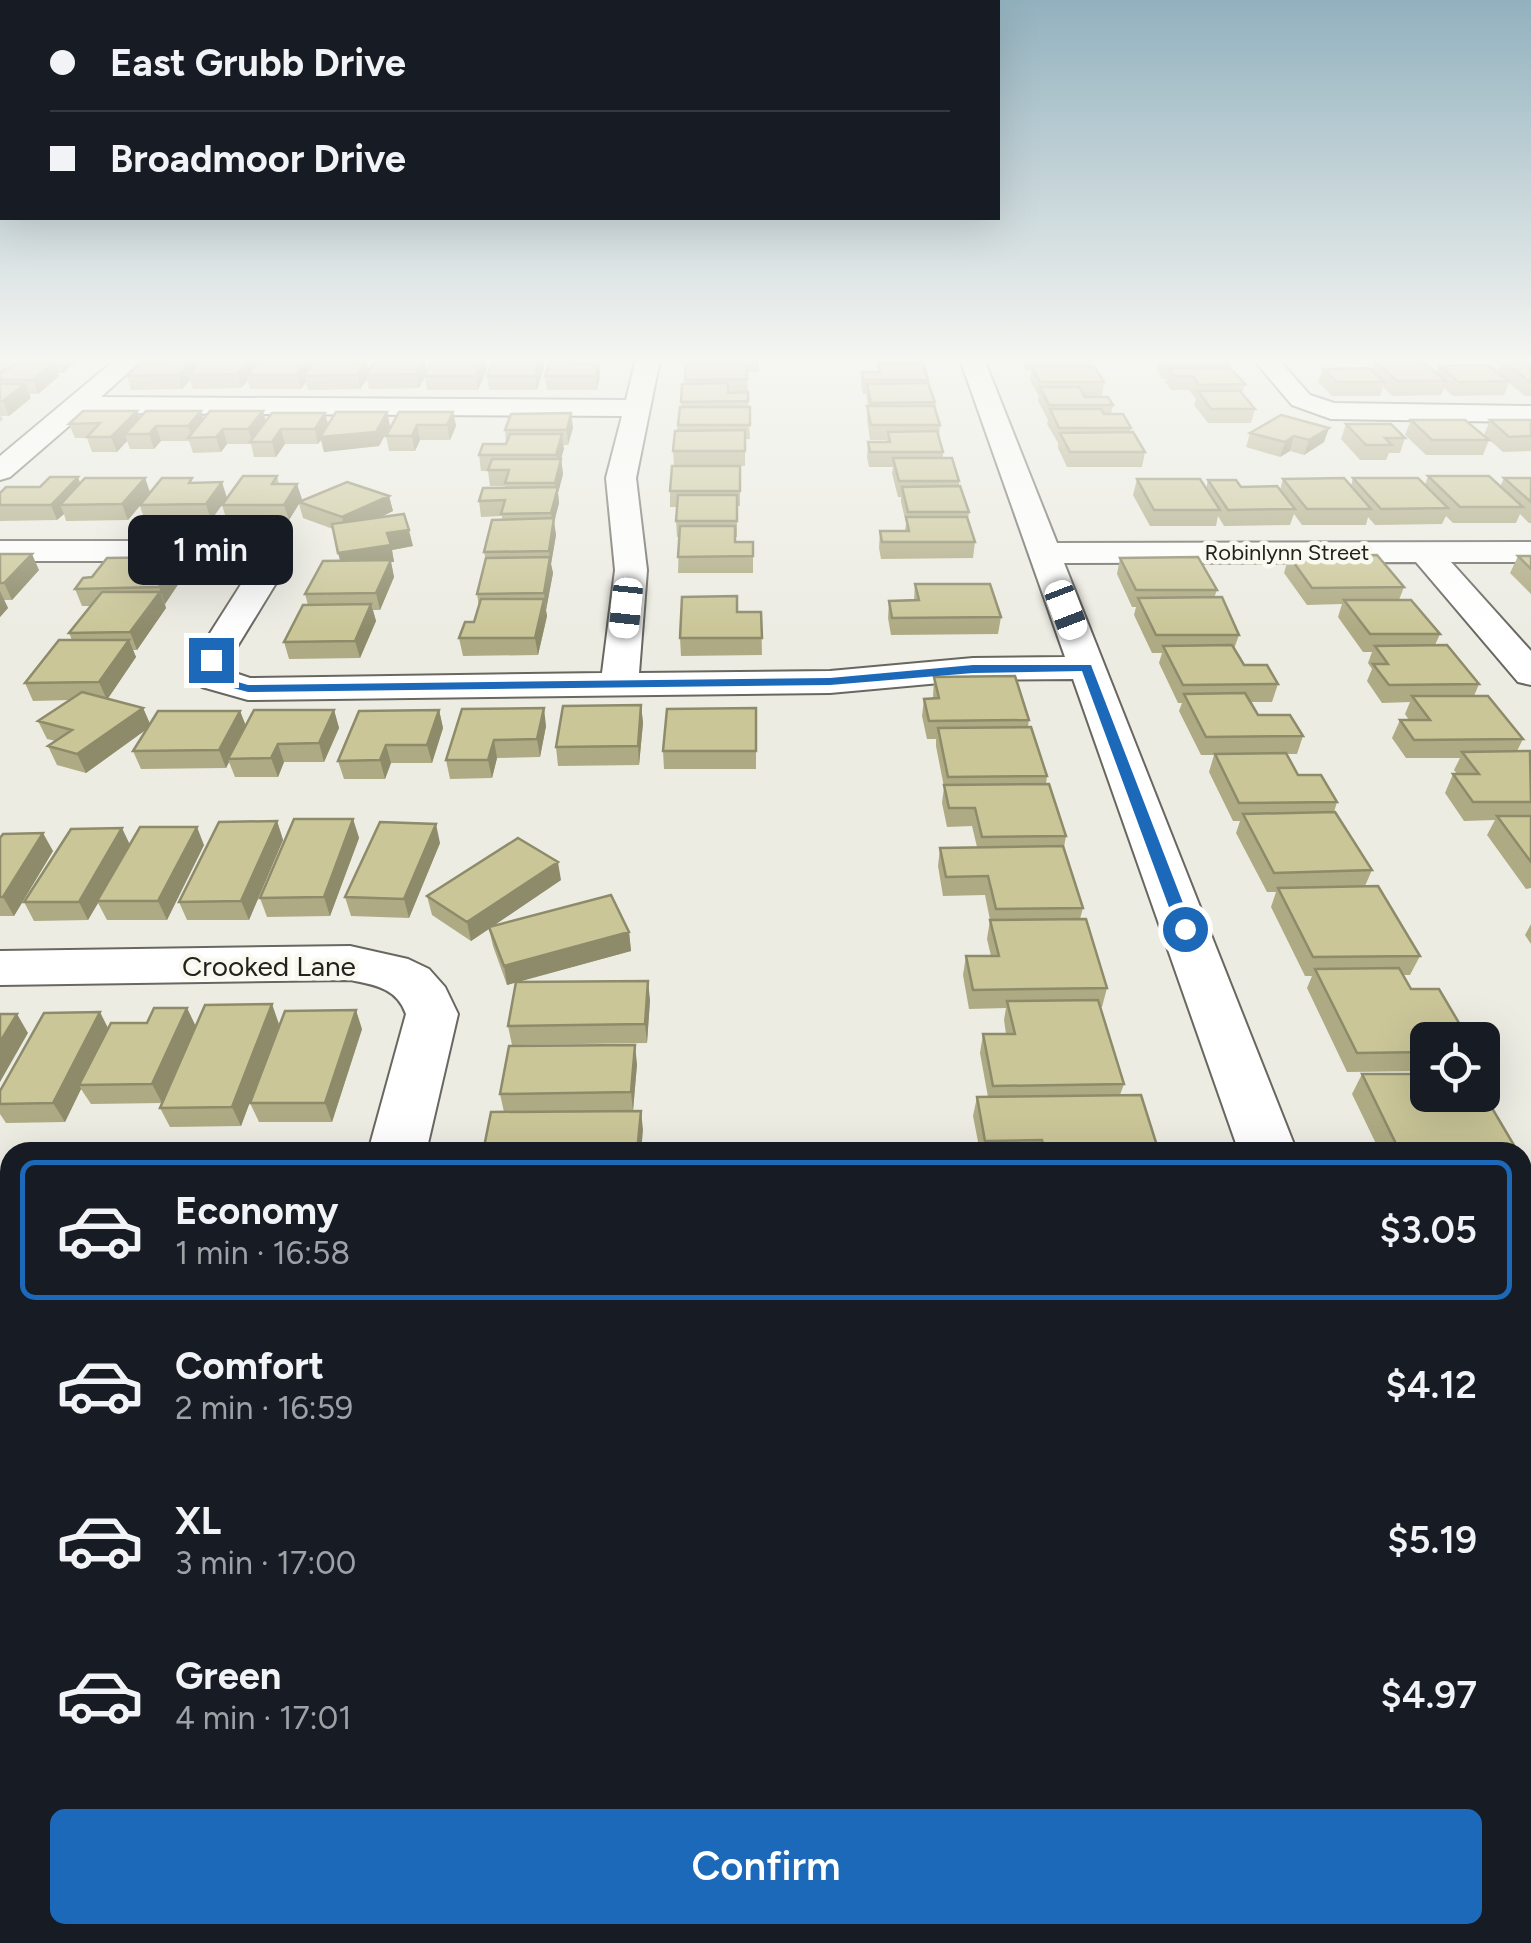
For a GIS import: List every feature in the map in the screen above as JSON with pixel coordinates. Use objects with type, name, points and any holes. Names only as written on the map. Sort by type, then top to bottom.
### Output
[{"type":"street","points":[[0,472],[26,450]]},
{"type":"street","points":[[618,685],[630,570],[621,478],[627,450]]},
{"type":"street","points":[[1005,450],[1264,1142]]},
{"type":"street","points":[[0,551],[232,552],[262,559],[264,575],[211,660],[215,680],[248,689],[830,682],[973,669],[1087,668]]},
{"type":"street","points":[[1425,552],[1531,674]]},
{"type":"street","name":"Robinlynn Street","points":[[1044,553],[1531,552]]},
{"type":"street","name":"Crooked Lane","points":[[0,968],[350,964],[396,971],[416,981],[427,995],[432,1014],[400,1142]]},
{"type":"building","points":[[481,450],[558,450],[556,455],[479,455]]},
{"type":"building","points":[[673,450],[745,450],[745,451]]},
{"type":"building","points":[[870,450],[943,452],[870,452]]},
{"type":"building","points":[[1069,450],[1145,452],[1070,452]]},
{"type":"building","points":[[893,458],[952,458],[959,481],[899,481]]},
{"type":"building","points":[[492,459],[561,459],[555,483],[505,483],[509,470],[488,470]]},
{"type":"building","points":[[672,466],[740,466],[740,491],[670,491]]},
{"type":"building","points":[[243,476],[277,476],[272,484],[297,484],[284,505],[222,505]]},
{"type":"building","points":[[1428,476],[1489,476],[1523,507],[1460,507]]},
{"type":"building","points":[[50,477],[78,477],[51,505],[0,505],[0,493],[6,487],[40,487]]},
{"type":"building","points":[[85,478],[145,478],[122,504],[60,505]]},
{"type":"building","points":[[162,478],[192,478],[189,483],[222,482],[206,504],[140,505]]},
{"type":"building","points":[[1344,478],[1371,509],[1307,509],[1283,479]]},
{"type":"building","points":[[1353,478],[1418,478],[1448,508],[1381,509]]},
{"type":"building","points":[[1504,478],[1531,478],[1531,502]]},
{"type":"building","points":[[1137,479],[1200,479],[1220,510],[1154,510]]},
{"type":"building","points":[[1208,480],[1236,480],[1241,487],[1277,486],[1295,509],[1228,510]]},
{"type":"building","points":[[347,482],[389,496],[342,517],[299,502]]},
{"type":"building","points":[[960,486],[969,512],[908,512],[902,487]]},
{"type":"building","points":[[558,487],[551,513],[501,514],[505,500],[479,501],[483,488]]},
{"type":"building","points":[[678,495],[737,495],[737,521],[676,521]]},
{"type":"building","points":[[404,514],[409,530],[387,533],[391,545],[338,553],[332,524]]},
{"type":"building","points":[[906,517],[967,517],[975,542],[882,542],[880,531],[909,531]]},
{"type":"building","points":[[554,518],[549,551],[484,552],[492,520]]},
{"type":"building","points":[[680,526],[735,526],[735,542],[753,542],[753,556],[678,557]]},
{"type":"building","points":[[0,554],[32,554],[0,583]]},
{"type":"building","points":[[1377,555],[1404,587],[1312,588],[1289,556]]},
{"type":"building","points":[[1518,556],[1531,556],[1531,569]]},
{"type":"building","points":[[179,557],[159,587],[75,589],[83,578],[92,577],[107,558]]},
{"type":"building","points":[[550,557],[544,593],[477,594],[486,558]]},
{"type":"building","points":[[1198,557],[1217,590],[1136,590],[1120,558]]},
{"type":"building","points":[[391,560],[376,593],[305,594],[323,561]]},
{"type":"building","points":[[915,584],[990,584],[1001,617],[892,618],[889,601],[919,600]]},
{"type":"building","points":[[102,592],[160,592],[130,632],[69,633]]},
{"type":"building","points":[[737,596],[737,612],[761,612],[762,638],[680,638],[682,597]]},
{"type":"building","points":[[1222,597],[1239,635],[1156,635],[1138,598]]},
{"type":"building","points":[[481,599],[544,599],[535,638],[459,638],[465,622],[474,622]]},
{"type":"building","points":[[1344,600],[1411,600],[1440,634],[1370,634]]},
{"type":"building","points":[[371,604],[355,641],[284,642],[303,605]]},
{"type":"building","points":[[59,640],[129,640],[99,682],[25,683]]},
{"type":"building","points":[[1232,645],[1244,665],[1267,665],[1278,684],[1183,685],[1163,646]]},
{"type":"building","points":[[1447,645],[1479,684],[1389,685],[1373,664],[1388,664],[1375,646]]},
{"type":"building","points":[[1015,676],[1029,720],[929,721],[924,699],[939,698],[934,677]]},
{"type":"building","points":[[82,692],[143,708],[77,754],[48,746],[72,730],[38,721]]},
{"type":"building","points":[[1245,693],[1258,715],[1290,715],[1303,736],[1206,737],[1184,694]]},
{"type":"building","points":[[1412,696],[1488,696],[1523,739],[1414,740],[1400,720],[1430,720]]},
{"type":"building","points":[[641,705],[638,746],[556,747],[563,706]]},
{"type":"building","points":[[544,708],[537,739],[494,740],[488,760],[446,760],[462,709]]},
{"type":"building","points":[[756,708],[756,751],[663,751],[667,709]]},
{"type":"building","points":[[254,710],[334,710],[319,743],[278,744],[271,758],[228,759]]},
{"type":"building","points":[[439,710],[427,745],[386,745],[380,760],[338,761],[359,711]]},
{"type":"building","points":[[158,711],[240,711],[219,750],[133,751]]},
{"type":"building","points":[[1031,727],[1047,776],[948,777],[938,728]]},
{"type":"building","points":[[1530,751],[1531,802],[1473,802],[1453,774],[1479,774],[1462,752]]},
{"type":"building","points":[[1286,753],[1298,775],[1321,775],[1337,802],[1239,803],[1215,754]]},
{"type":"building","points":[[1049,784],[1066,836],[982,837],[975,808],[949,808],[944,785]]},
{"type":"building","points":[[1335,812],[1372,870],[1274,873],[1243,814]]},
{"type":"building","points":[[1497,816],[1531,816],[1531,862]]},
{"type":"building","points":[[294,819],[353,819],[324,897],[260,898]]},
{"type":"building","points":[[277,821],[241,901],[179,902],[219,822]]},
{"type":"building","points":[[380,822],[436,824],[404,899],[345,897]]},
{"type":"building","points":[[140,827],[197,827],[158,901],[97,901]]},
{"type":"building","points":[[122,828],[79,902],[24,902],[71,829]]},
{"type":"building","points":[[43,833],[0,897],[0,838],[3,834]]},
{"type":"building","points":[[518,838],[558,862],[467,922],[427,896]]},
{"type":"building","points":[[1063,846],[1083,908],[996,909],[988,876],[946,877],[940,848]]},
{"type":"building","points":[[1378,886],[1420,956],[1313,957],[1278,888]]},
{"type":"building","points":[[611,895],[629,932],[504,966],[489,927]]},
{"type":"building","points":[[1086,919],[1107,988],[973,990],[966,956],[999,956],[990,920]]},
{"type":"building","points":[[1399,968],[1411,989],[1439,989],[1458,1022],[1410,1022],[1410,1052],[1357,1053],[1315,969]]},
{"type":"building","points":[[648,981],[645,1024],[508,1026],[516,982]]},
{"type":"building","points":[[1098,1000],[1124,1084],[993,1086],[983,1034],[1015,1034],[1007,1001]]},
{"type":"building","points":[[272,1004],[232,1107],[160,1108],[205,1005]]},
{"type":"building","points":[[154,1008],[187,1008],[152,1084],[79,1085],[111,1023],[147,1023]]},
{"type":"building","points":[[356,1010],[325,1103],[250,1103],[285,1011]]},
{"type":"building","points":[[100,1012],[53,1103],[0,1104],[0,1091],[44,1013]]},
{"type":"building","points":[[0,1014],[17,1014],[0,1042]]},
{"type":"building","points":[[635,1045],[631,1092],[500,1094],[509,1046]]},
{"type":"building","points":[[1362,1074],[1410,1074],[1410,1112],[1494,1112],[1512,1142],[1395,1142]]},
{"type":"building","points":[[1141,1095],[1156,1142],[985,1141],[977,1097]]},
{"type":"building","points":[[641,1111],[638,1142],[485,1142],[491,1112]]},
{"type":"route","points":[[211,660],[215,680],[248,689],[830,682],[973,669],[1087,668],[1185,929]]}]
